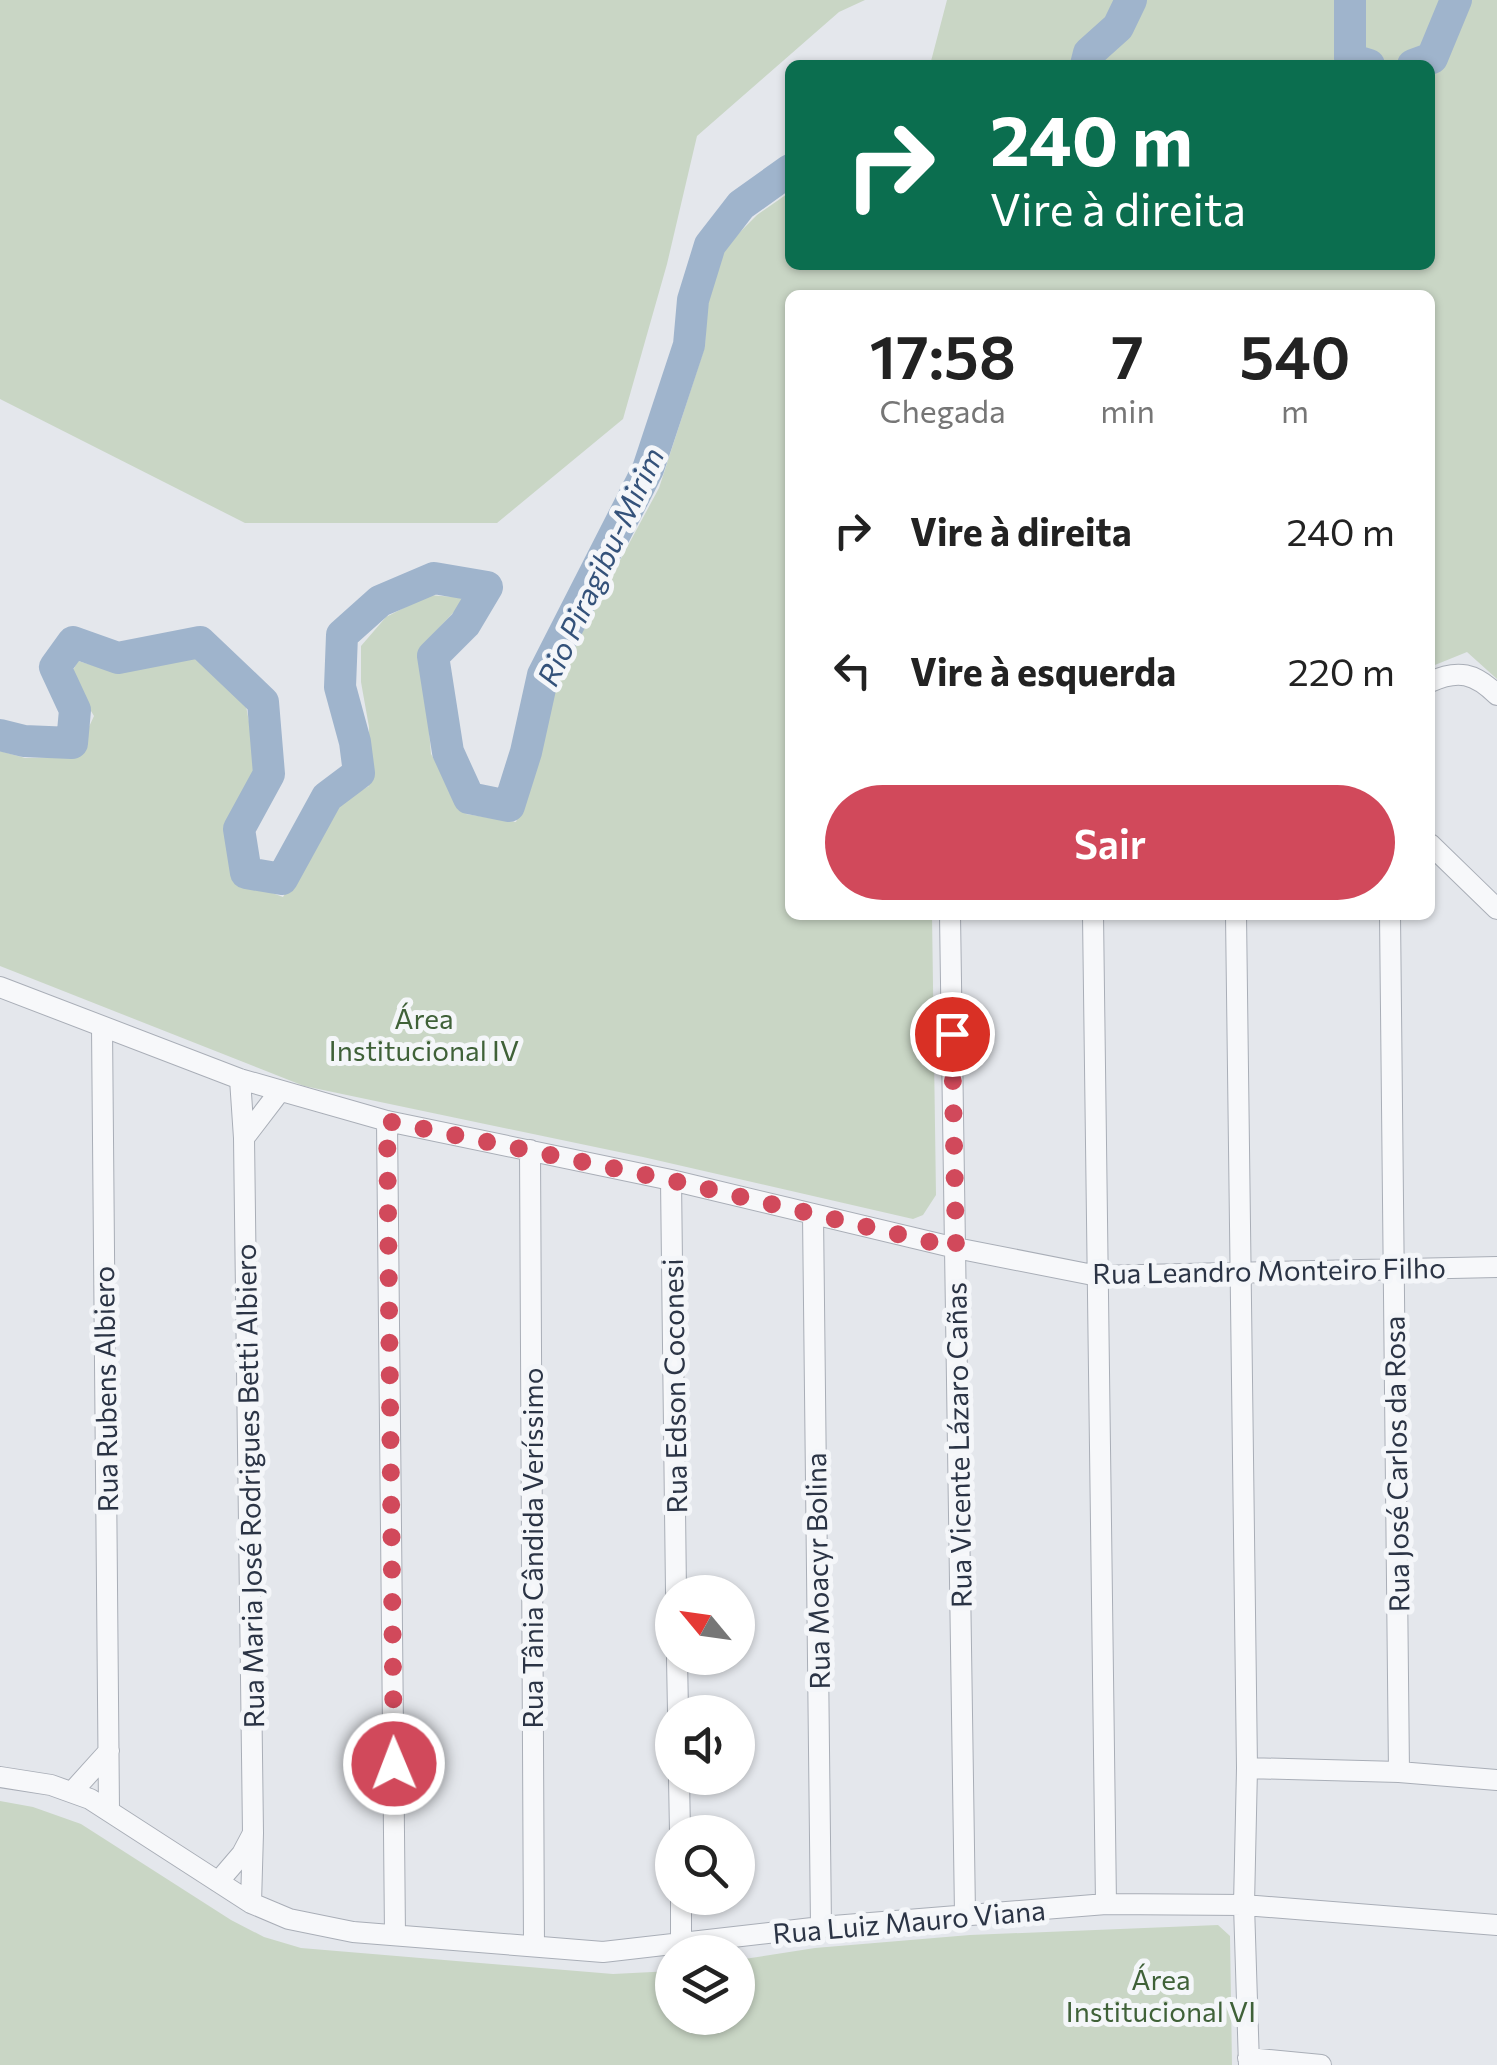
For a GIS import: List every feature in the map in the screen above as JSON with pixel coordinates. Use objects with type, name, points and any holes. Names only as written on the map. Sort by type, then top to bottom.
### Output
[{"type":"street","points":[[1435,680],[1450,673],[1463,673],[1497,694]]},
{"type":"street","points":[[1435,849],[1497,910]]},
{"type":"street","name":"Rua Vicente Lázaro Cañas","points":[[950,920],[964,1914]]},
{"type":"street","points":[[1093,920],[1106,1904]]},
{"type":"street","points":[[1236,920],[1248,2061],[1321,2065]]},
{"type":"street","name":"Rua José Carlos da Rosa","points":[[1390,920],[1399,1772]]},
{"type":"street","name":"Rua Leandro Monteiro Filho","points":[[0,987],[240,1079],[387,1121],[1098,1276],[1497,1267]]},
{"type":"street","name":"Rua Rubens Albiero","points":[[102,1027],[109,1810]]},
{"type":"street","name":"Rua Maria José Rodrigues Betti Albiero","points":[[240,1079],[244,1138],[251,1903]]},
{"type":"street","points":[[244,1138],[280,1090]]},
{"type":"street","points":[[387,1121],[396,1935]]},
{"type":"street","name":"Rua Tânia Cândida Veríssimo","points":[[530,1150],[534,1945]]},
{"type":"street","name":"Rua Edson Coconesi","points":[[670,1180],[676,1575]]},
{"type":"street","name":"Rua Moacyr Bolina","points":[[813,1214],[821,1928]]},
{"type":"street","points":[[72,1792],[109,1751]]},
{"type":"street","points":[[1247,1768],[1399,1772],[1497,1780]]},
{"type":"street","name":"Rua Luiz Mauro Viana","points":[[0,1778],[40,1782],[72,1792],[109,1810],[251,1903],[305,1923],[396,1935],[603,1952],[655,1947]]},
{"type":"street","points":[[218,1882],[242,1854],[253,1833]]},
{"type":"street","name":"Rua Luiz Mauro Viana","points":[[755,1936],[1106,1904],[1244,1905],[1497,1925]]},
{"type":"green space","points":[[0,0],[865,0],[839,12],[697,136],[667,264],[623,419],[497,523],[245,523],[0,399]]},
{"type":"green space","name":"Área Institucional IV","points":[[947,0],[1497,0],[1497,679],[1467,652],[1435,665],[1435,290],[785,290],[785,920],[932,920],[936,1195],[923,1215],[913,1219],[304,1086],[0,966],[0,751],[25,758],[75,757],[94,716],[70,676],[78,661],[116,672],[194,654],[246,706],[258,769],[227,831],[234,879],[283,897],[337,804],[369,786],[369,727],[361,682],[361,646],[386,617],[429,595],[467,598],[422,646],[431,754],[466,814],[516,822],[546,730],[555,681],[659,488],[705,346],[707,294],[722,250],[757,215],[785,195],[785,270],[1435,270],[1435,60],[931,60]]},
{"type":"green space","name":"Área Institucional VI","points":[[0,1801],[33,1807],[81,1824],[231,1920],[264,1937],[301,1948],[613,1974],[655,1972],[655,2035],[755,2035],[755,1957],[815,1948],[970,1935],[1218,1925],[1230,1936],[1232,2065],[0,2065]]},
{"type":"waterway","name":"Rio Piragibu-Mirim","points":[[1087,60],[1089,53],[1118,27],[1131,0]]},
{"type":"waterway","name":"Rio Piragibu-Mirim","points":[[1350,0],[1350,59],[1353,60]]},
{"type":"waterway","name":"Rio Piragibu-Mirim","points":[[1427,60],[1432,58],[1456,0]]},
{"type":"waterway","name":"Rio Piragibu-Mirim","points":[[0,735],[24,741],[72,743],[75,710],[55,667],[73,642],[118,658],[200,642],[263,702],[269,774],[239,829],[246,873],[282,879],[327,797],[359,773],[340,687],[342,635],[380,601],[434,578],[487,587],[465,624],[433,656],[448,752],[469,798],[509,806],[543,675],[648,469],[689,345],[693,300],[710,245],[741,205],[785,174]]},
{"type":"route","points":[[394,1764],[387,1121],[670,1180],[956,1248],[952,1034]]}]
